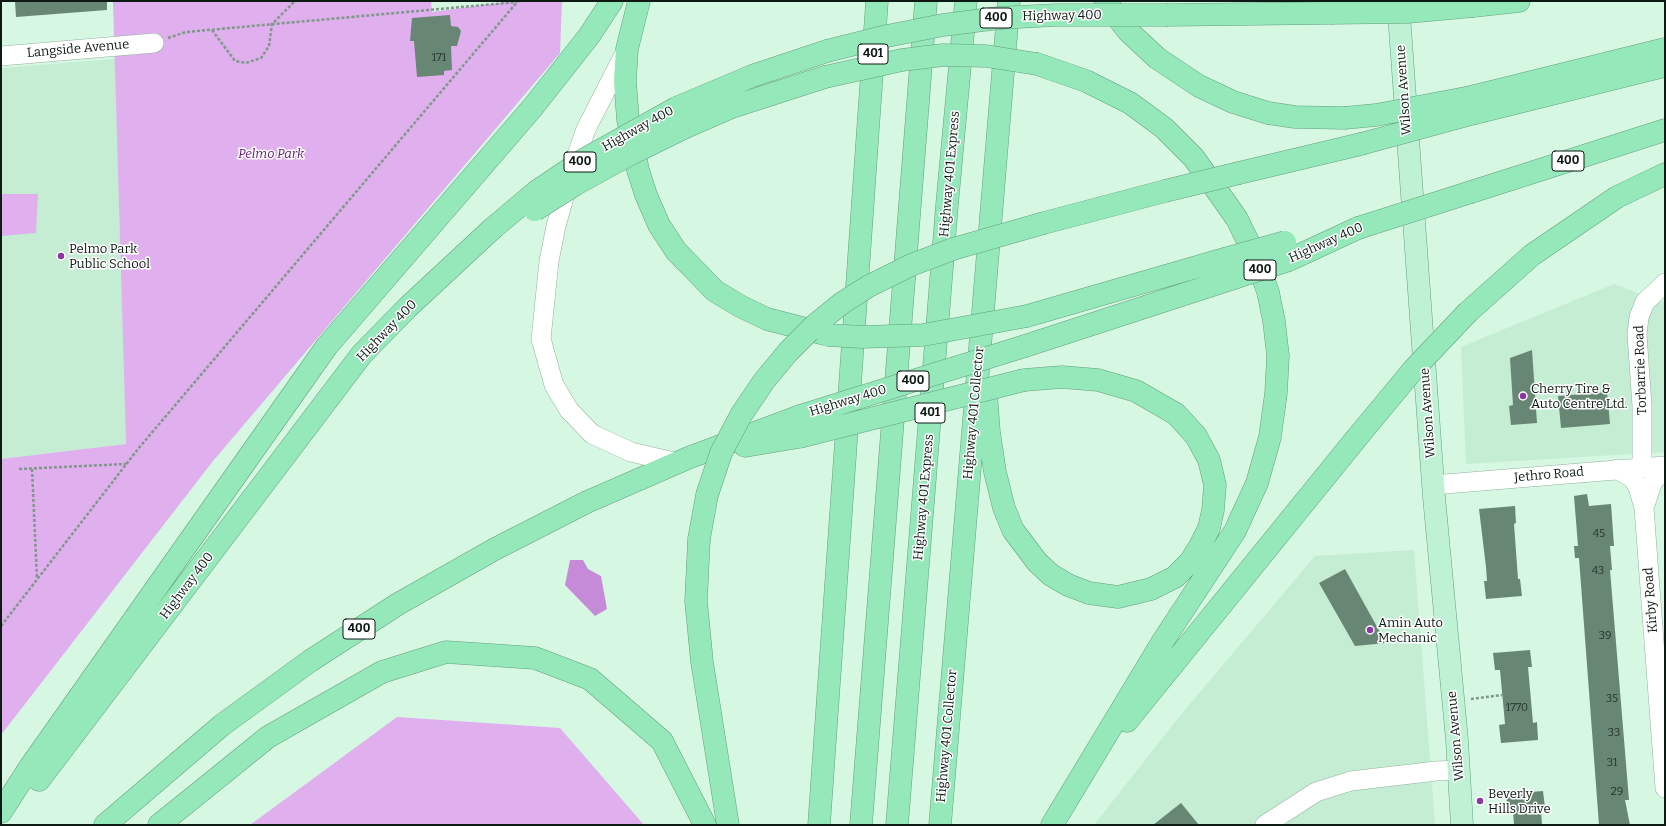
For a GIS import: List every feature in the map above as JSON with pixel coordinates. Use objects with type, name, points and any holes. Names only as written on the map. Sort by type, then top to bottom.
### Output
[{"type":"highway","points":[[1,812],[30,767],[327,346],[533,107],[579,49],[612,1]]},
{"type":"highway","points":[[639,1],[627,49],[625,81],[628,120],[636,163],[646,195],[659,225],[681,257],[715,291],[740,306],[767,319],[827,335],[862,337],[923,335],[1027,316],[1228,269]]},
{"type":"highway","points":[[628,120],[644,37],[654,1]]},
{"type":"highway","name":"401","points":[[819,825],[877,1]]},
{"type":"highway","points":[[861,825],[926,1]]},
{"type":"highway","name":"Highway 401 Express","points":[[897,825],[947,205],[966,1]]},
{"type":"highway","name":"Highway 401 Collector","points":[[940,825],[1008,1]]},
{"type":"highway","points":[[1105,1],[1128,31],[1157,58],[1199,86],[1233,102],[1268,113],[1295,117],[1344,118],[1473,105],[1665,66]]},
{"type":"highway","name":"Highway 400","points":[[4,825],[362,354],[408,307],[495,232],[537,191],[583,160],[676,108],[752,76],[827,51],[936,26],[999,18],[1056,15],[1408,12],[1519,1]]},
{"type":"highway","points":[[728,825],[702,662],[696,600],[699,539],[708,495],[721,453],[741,415],[764,381],[788,352],[815,325],[842,303],[869,286],[911,265],[953,249],[1165,191],[1360,144],[1473,105],[1665,49]]},
{"type":"highway","points":[[495,232],[576,184],[629,155],[686,127],[732,107],[825,77],[902,60],[943,55],[986,56],[1037,64],[1086,81],[1130,103],[1164,128],[1194,158],[1237,219],[1256,258],[1268,292],[1274,321],[1278,356],[1276,393],[1270,437],[1257,483],[1235,531],[1164,641],[1052,825]]},
{"type":"highway","name":"Highway 400","points":[[800,426],[1025,346],[1228,269],[1665,130]]},
{"type":"highway","points":[[1076,784],[1413,370],[1468,312],[1532,255],[1617,197],[1665,174]]},
{"type":"highway","points":[[800,426],[1024,380],[1062,377],[1098,380],[1136,391],[1176,414],[1196,436],[1208,460],[1215,486],[1213,510],[1209,528],[1190,562],[1175,577],[1151,589],[1118,597],[1089,593],[1068,585],[1051,575],[1024,547],[1004,508],[995,472],[989,432],[985,377],[983,302]]},
{"type":"highway","name":"400","points":[[105,825],[222,725],[310,661],[398,604],[495,549],[580,506],[698,455],[800,426]]},
{"type":"highway","points":[[159,825],[268,737],[382,672],[446,652],[535,658],[590,679],[662,741],[705,825]]},
{"type":"main road","name":"Wilson Avenue","points":[[1398,1],[1433,485],[1459,770],[1462,825]]},
{"type":"street","name":"Langside Avenue","points":[[1,56],[154,43]]},
{"type":"street","points":[[627,49],[586,129],[571,172],[556,226],[549,261],[541,339],[554,385],[569,410],[592,434],[631,452],[678,463]]},
{"type":"street","name":"Torbarrie Road","points":[[1642,467],[1642,406],[1637,334],[1639,317],[1645,302],[1665,283]]},
{"type":"street","name":"Jethro Road","points":[[1433,485],[1665,466]]},
{"type":"street","name":"Kirby Road","points":[[1617,469],[1632,478],[1638,487],[1644,508],[1665,788]]},
{"type":"street","name":"Kirby Road","points":[[1644,508],[1653,481],[1665,470]]},
{"type":"street","points":[[1265,825],[1316,792],[1351,781],[1436,771],[1459,770]]},
{"type":"path","points":[[211,30],[235,60],[246,63],[261,58],[269,46],[272,24],[295,1]]},
{"type":"path","points":[[154,43],[186,32],[518,2]]},
{"type":"path","points":[[1,626],[127,464],[518,2]]},
{"type":"path","points":[[19,469],[127,464]]},
{"type":"path","points":[[32,468],[38,580]]},
{"type":"path","points":[[1453,701],[1502,695]]},
{"type":"shaded area","name":"Pelmo Park Public School","points":[[115,59],[126,444],[1,459],[1,68]]},
{"type":"shaded area","points":[[1614,284],[1659,302],[1665,300],[1665,452],[1466,464],[1461,347]]},
{"type":"shaded area","points":[[1414,550],[1435,825],[1094,825],[1179,717],[1315,556]]},
{"type":"shaded area","points":[[570,560],[583,560],[588,569],[601,576],[607,609],[595,616],[565,585]]},
{"type":"green space","name":"Pelmo Park","points":[[113,1],[431,1],[432,12],[513,1],[562,1],[560,53],[213,461],[1,735],[1,459],[126,444]]},
{"type":"green space","points":[[1,194],[38,194],[36,233],[1,236]]},
{"type":"green space","points":[[397,717],[560,728],[644,825],[250,825]]},
{"type":"building","points":[[15,1],[107,1],[107,10],[16,17]]},
{"type":"building","points":[[450,15],[451,26],[458,27],[461,31],[457,46],[451,46],[452,70],[444,71],[444,75],[417,77],[414,41],[410,41],[412,18]]},
{"type":"building","points":[[1532,350],[1537,423],[1511,425],[1509,406],[1513,405],[1510,358]]},
{"type":"building","points":[[1607,392],[1610,424],[1561,428],[1558,396]]},
{"type":"building","points":[[1587,494],[1589,506],[1611,504],[1614,546],[1610,546],[1612,570],[1610,570],[1629,800],[1625,800],[1630,825],[1599,825],[1579,558],[1575,558],[1574,546],[1578,546],[1574,496]]},
{"type":"building","points":[[1515,506],[1516,523],[1514,524],[1518,579],[1520,579],[1522,596],[1486,599],[1484,581],[1487,581],[1486,567],[1479,509]]},
{"type":"building","points":[[1345,569],[1386,643],[1355,646],[1319,583]]},
{"type":"building","points":[[1530,650],[1532,667],[1528,667],[1533,723],[1537,722],[1538,740],[1501,743],[1499,725],[1505,724],[1500,670],[1495,670],[1493,653]]},
{"type":"building","points":[[1543,791],[1545,808],[1541,809],[1542,825],[1514,825],[1513,811],[1508,812],[1506,794]]},
{"type":"building","points":[[1181,803],[1199,825],[1153,825]]},
{"type":"place","name":"Pelmo Park Public School","points":[[61,256]]},
{"type":"place","name":"Cherry Tire & Auto Centre Ltd.","points":[[1523,396]]},
{"type":"place","name":"Amin Auto Mechanic","points":[[1370,630]]},
{"type":"place","name":"Beverly Hills Drive","points":[[1480,801]]}]
